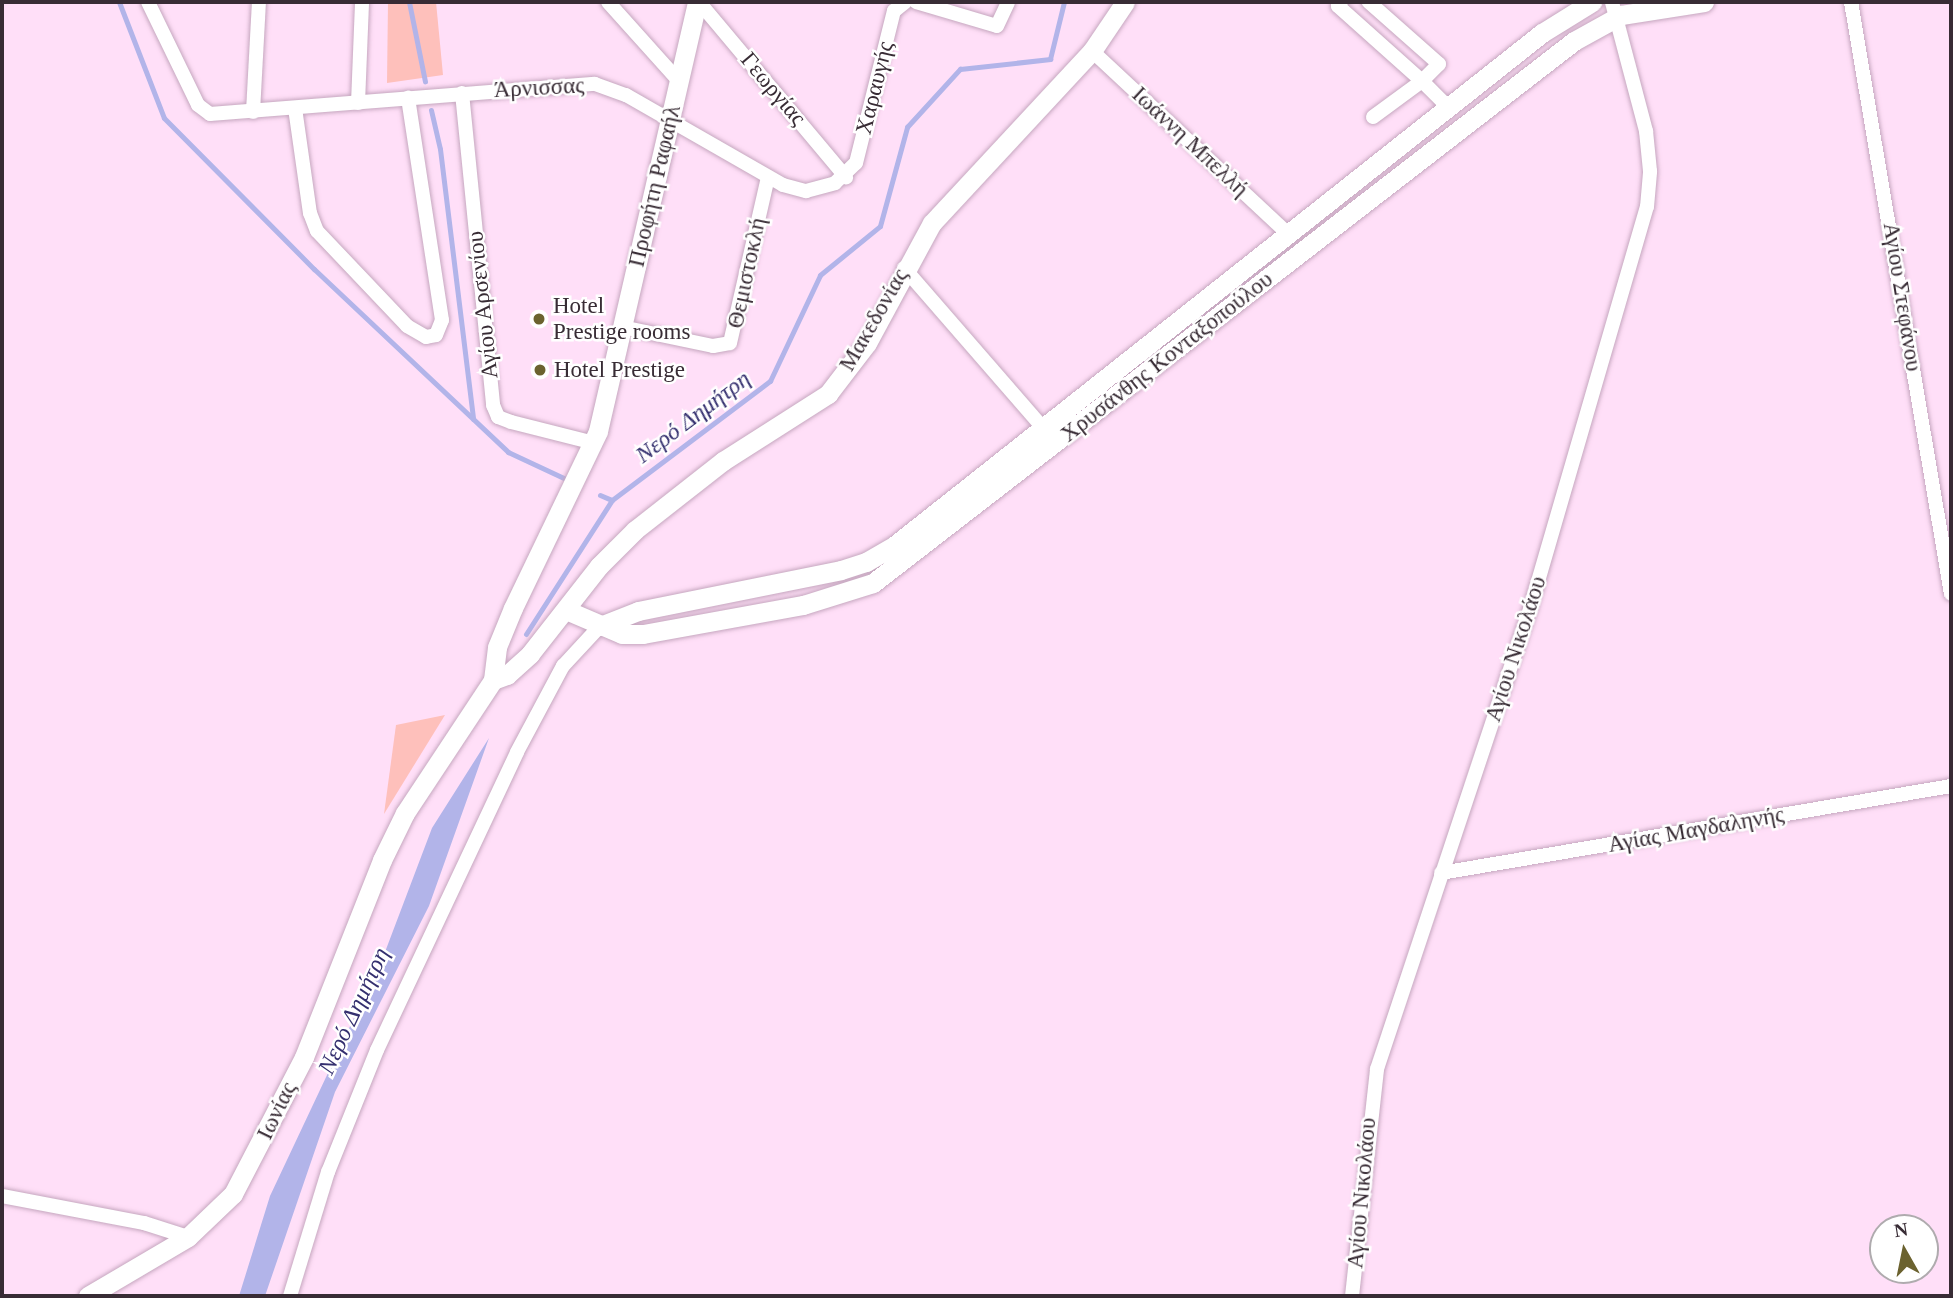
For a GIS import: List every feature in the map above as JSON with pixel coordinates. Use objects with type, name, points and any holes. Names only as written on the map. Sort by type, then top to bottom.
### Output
[{"type":"street","name":"Άρνισσας","points":[[148,2],[203,111],[253,112],[408,97],[603,86],[768,177],[806,191],[846,177]]},
{"type":"street","points":[[253,112],[259,2]]},
{"type":"street","points":[[358,103],[362,2]]},
{"type":"street","points":[[608,2],[679,81]]},
{"type":"street","name":"Προφήτη Ραφαήλ","points":[[493,680],[497,647],[513,608],[594,443],[698,2]]},
{"type":"street","name":"Γεωργίας","points":[[698,2],[846,177]]},
{"type":"street","name":"Χαραυγής","points":[[846,177],[856,163],[894,11],[905,2]]},
{"type":"street","points":[[916,2],[997,26],[1008,2]]},
{"type":"street","name":"Μακεδονίας","points":[[493,680],[519,664],[566,610],[599,566],[661,508],[723,461],[828,394],[867,343],[904,268],[945,207],[1092,51],[1125,2]]},
{"type":"street","points":[[1341,2],[1338,6],[1448,107]]},
{"type":"street","points":[[1369,2],[1439,64],[1422,81],[1373,117]]},
{"type":"street","name":"Χρυσάνθης Κονταξοπούλου","points":[[600,626],[639,611],[795,582],[866,562],[895,545],[1542,33],[1592,2]]},
{"type":"street","name":"Χρυσάνθης Κονταξοπούλου","points":[[566,610],[622,634],[665,632],[826,600],[889,574],[1614,10],[1704,2]]},
{"type":"street","name":"Αγίου Στεφάνου","points":[[1850,2],[1951,594]]},
{"type":"street","name":"Αγίου Νικολάου","points":[[1352,1296],[1370,1101],[1441,873],[1530,609],[1647,207],[1650,171],[1646,131],[1614,10]]},
{"type":"street","name":"Ιωάννη Μπελλή","points":[[1092,51],[1287,233]]},
{"type":"street","name":"Αγίου Αρσενίου","points":[[462,93],[493,405],[499,417],[511,422],[594,443]]},
{"type":"street","points":[[295,108],[310,213],[317,231],[407,327],[426,337],[436,335],[442,320],[408,97]]},
{"type":"street","name":"Θεμιστοκλή","points":[[622,327],[713,346],[730,342],[768,177]]},
{"type":"street","points":[[904,268],[1042,427]]},
{"type":"street","points":[[290,1296],[328,1172],[377,1050],[523,740],[563,666],[600,626]]},
{"type":"street","name":"Ιωνίας","points":[[88,1296],[188,1237],[215,1215],[246,1173],[304,1057],[382,860],[405,813],[493,680]]},
{"type":"street","name":"Αγίας Μαγδαληνής","points":[[1441,873],[1951,786]]},
{"type":"street","points":[[2,1196],[144,1223],[188,1237]]},
{"type":"shaded area","points":[[388,2],[436,2],[443,75],[387,83]]},
{"type":"shaded area","points":[[445,715],[384,814],[396,725]]},
{"type":"water","points":[[489,738],[429,906],[335,1092],[265,1296],[239,1296],[270,1196],[385,952],[432,828]]},
{"type":"waterway","points":[[119,2],[164,118],[314,269],[508,452],[570,481]]},
{"type":"waterway","points":[[409,2],[425,81]]},
{"type":"waterway","name":"Νερό Δημήτρη","points":[[526,634],[612,500],[770,381],[820,275],[880,226],[907,127],[960,69],[1050,59],[1064,2]]},
{"type":"waterway","points":[[431,110],[440,149],[473,419]]},
{"type":"waterway","points":[[600,495],[612,500]]},
{"type":"place","name":"Hotel Prestige rooms","points":[[539,319]]},
{"type":"place","name":"Hotel Prestige","points":[[540,370]]}]
